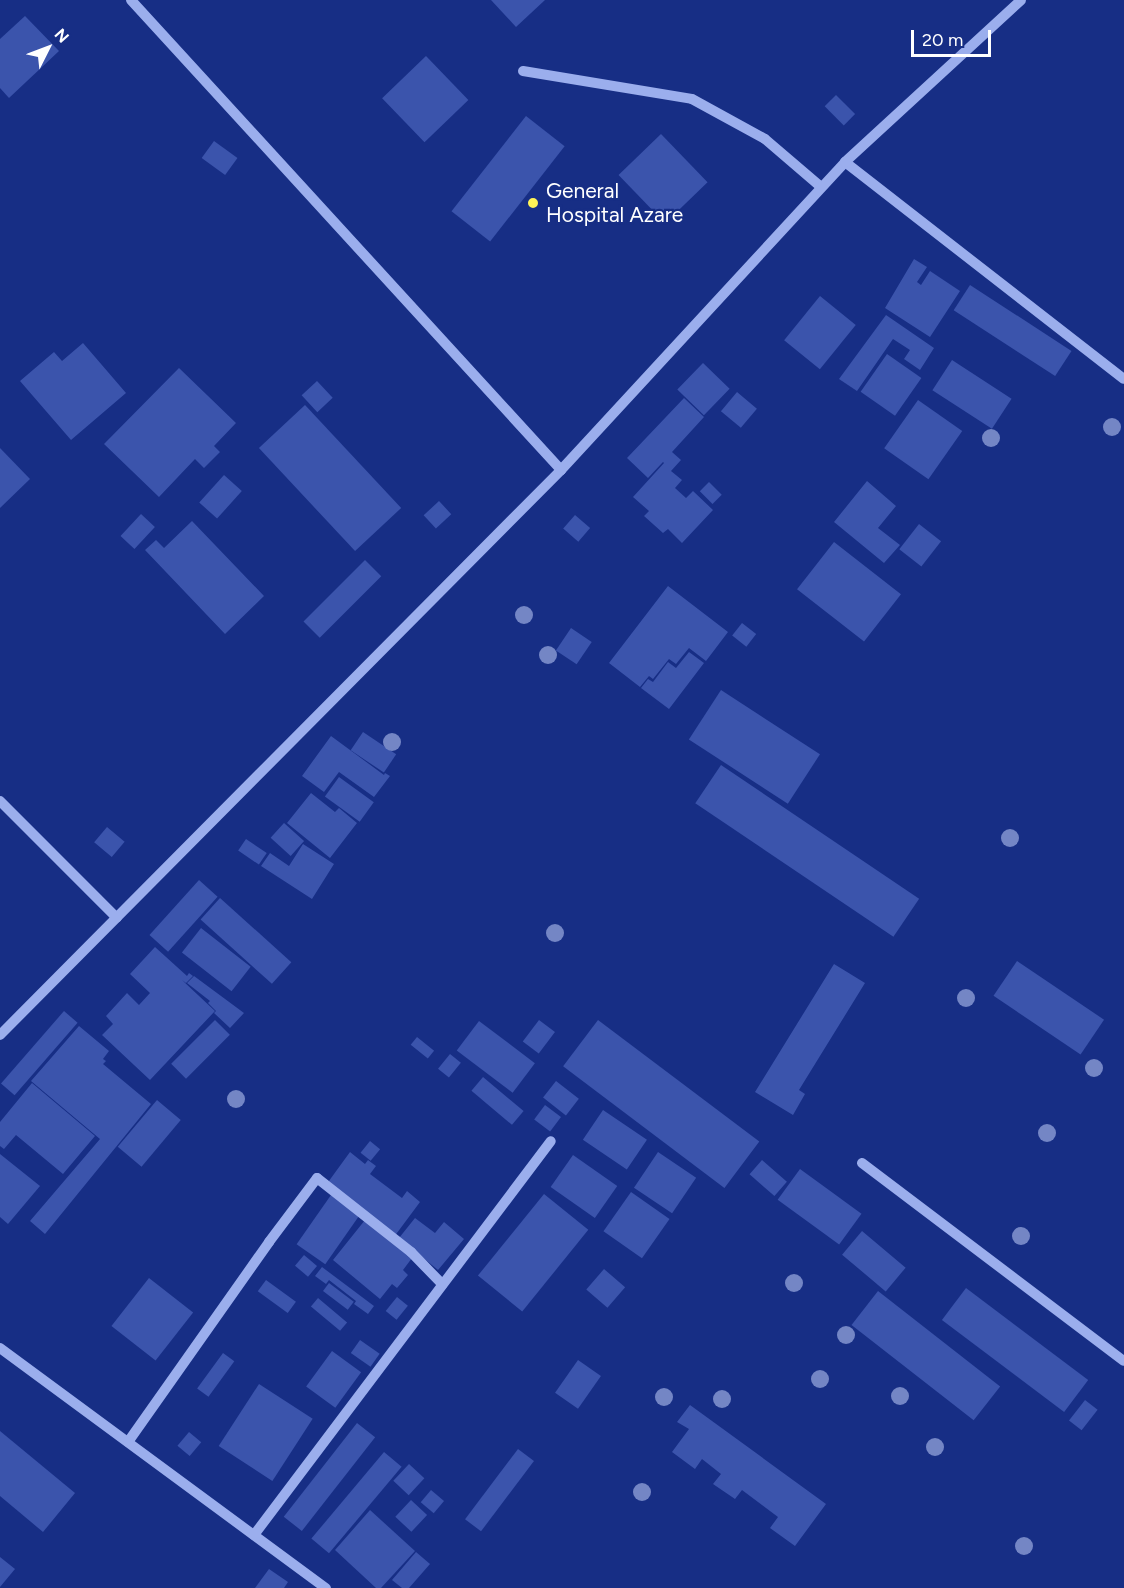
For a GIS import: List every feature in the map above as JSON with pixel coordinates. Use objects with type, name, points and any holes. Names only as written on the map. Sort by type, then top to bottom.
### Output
[{"type":"street","points":[[131,0],[561,470]]},
{"type":"street","points":[[0,1035],[561,470],[845,162],[1021,0]]},
{"type":"street","points":[[523,70],[692,99],[765,139],[821,187]]},
{"type":"street","points":[[845,162],[1124,379]]},
{"type":"street","points":[[0,801],[117,918]]},
{"type":"street","points":[[254,1535],[551,1141]]},
{"type":"street","points":[[862,1163],[1124,1361]]},
{"type":"street","points":[[128,1442],[268,1242],[317,1178],[411,1252],[442,1284]]},
{"type":"street","points":[[0,1348],[326,1588]]},
{"type":"building","points":[[491,0],[545,0],[516,27]]},
{"type":"building","points":[[25,16],[59,51],[9,98],[0,88],[0,39]]},
{"type":"building","points":[[426,56],[468,100],[424,142],[382,98]]},
{"type":"building","points":[[836,95],[855,114],[844,125],[825,106]]},
{"type":"building","points":[[526,116],[565,146],[490,242],[452,211]]},
{"type":"building","points":[[661,134],[708,182],[665,223],[619,175]]},
{"type":"building","points":[[214,141],[237,158],[225,175],[202,158]]},
{"type":"building","points":[[914,259],[927,267],[917,282],[921,285],[930,271],[960,291],[930,337],[885,308]]},
{"type":"building","points":[[970,285],[1071,351],[1055,376],[954,310]]},
{"type":"building","points":[[820,296],[856,325],[820,369],[784,340]]},
{"type":"building","points":[[886,315],[934,348],[920,370],[904,359],[910,350],[893,339],[857,391],[839,379]]},
{"type":"building","points":[[83,343],[126,393],[71,440],[20,381],[54,352],[62,361]]},
{"type":"building","points":[[887,354],[921,378],[895,416],[861,392]]},
{"type":"building","points":[[952,360],[1012,399],[992,429],[932,390]]},
{"type":"building","points":[[703,363],[730,389],[704,415],[677,390]]},
{"type":"building","points":[[179,368],[236,423],[214,446],[220,452],[204,468],[195,459],[159,497],[104,444]]},
{"type":"building","points":[[317,381],[333,398],[317,412],[302,395]]},
{"type":"building","points":[[737,392],[757,409],[741,428],[721,411]]},
{"type":"building","points":[[684,398],[704,417],[672,452],[681,460],[671,471],[682,480],[675,488],[686,498],[693,491],[713,510],[682,543],[668,529],[663,533],[644,516],[649,511],[633,497],[664,463],[648,478],[627,458]]},
{"type":"building","points":[[918,400],[962,431],[928,479],[884,448]]},
{"type":"building","points":[[305,405],[401,508],[355,551],[259,448]]},
{"type":"building","points":[[0,448],[30,479],[0,508]]},
{"type":"building","points":[[224,475],[242,491],[217,519],[199,502]]},
{"type":"building","points":[[867,481],[896,506],[878,528],[900,545],[884,563],[834,522]]},
{"type":"building","points":[[709,482],[722,495],[713,504],[700,491]]},
{"type":"building","points":[[439,501],[451,514],[436,528],[424,515]]},
{"type":"building","points":[[141,514],[155,527],[134,549],[121,536]]},
{"type":"building","points":[[575,515],[590,528],[578,542],[563,529]]},
{"type":"building","points":[[192,521],[264,596],[225,634],[145,550],[156,540],[164,548]]},
{"type":"building","points":[[919,524],[941,541],[921,566],[899,549]]},
{"type":"building","points":[[834,542],[901,594],[864,642],[797,589]]},
{"type":"building","points":[[365,560],[381,576],[320,638],[303,622]]},
{"type":"building","points":[[668,586],[728,632],[706,661],[689,648],[676,664],[669,659],[653,679],[649,676],[640,687],[609,663]]},
{"type":"building","points":[[742,623],[756,634],[746,647],[732,636]]},
{"type":"building","points":[[571,628],[592,642],[577,664],[556,650]]},
{"type":"building","points":[[689,652],[704,663],[669,709],[641,688],[648,679],[653,682],[668,662],[676,668]]},
{"type":"building","points":[[721,690],[820,754],[788,804],[689,739]]},
{"type":"building","points":[[363,732],[396,754],[384,773],[351,750]]},
{"type":"building","points":[[331,736],[384,775],[385,773],[390,776],[374,797],[339,772],[324,792],[302,776]]},
{"type":"building","points":[[721,765],[919,899],[893,937],[695,803]]},
{"type":"building","points":[[339,777],[374,802],[360,822],[325,796]]},
{"type":"building","points":[[311,793],[335,812],[339,808],[357,823],[330,858],[287,823]]},
{"type":"building","points":[[284,823],[304,841],[291,856],[271,838]]},
{"type":"building","points":[[107,827],[125,842],[112,857],[94,842]]},
{"type":"building","points":[[246,839],[267,853],[259,865],[238,851]]},
{"type":"building","points":[[303,844],[334,864],[312,899],[261,866],[270,853],[289,866]]},
{"type":"building","points":[[199,880],[218,897],[168,952],[149,935]]},
{"type":"building","points":[[220,898],[291,962],[272,984],[201,920]]},
{"type":"building","points":[[201,928],[251,967],[232,991],[182,952]]},
{"type":"building","points":[[155,947],[187,976],[189,973],[193,976],[186,983],[182,980],[215,1011],[150,1080],[102,1035],[113,1024],[106,1016],[127,993],[139,1005],[150,993],[130,974]]},
{"type":"building","points":[[1017,961],[1104,1020],[1081,1055],[994,996]]},
{"type":"building","points":[[834,964],[865,983],[799,1090],[805,1094],[793,1115],[755,1092]]},
{"type":"building","points":[[194,976],[244,1013],[230,1028],[214,1013],[216,1011],[208,1003],[210,1001],[187,983]]},
{"type":"building","points":[[64,1011],[78,1023],[15,1095],[1,1083]]},
{"type":"building","points":[[215,1020],[230,1035],[186,1079],[171,1064]]},
{"type":"building","points":[[539,1020],[555,1032],[539,1054],[523,1042]]},
{"type":"building","points":[[598,1020],[759,1142],[724,1188],[563,1066]]},
{"type":"building","points":[[479,1021],[535,1063],[513,1093],[457,1051]]},
{"type":"building","points":[[79,1026],[109,1051],[103,1059],[106,1061],[103,1064],[151,1104],[45,1234],[30,1221],[100,1139],[31,1081]]},
{"type":"building","points":[[417,1037],[434,1051],[428,1059],[411,1045]]},
{"type":"building","points":[[450,1054],[461,1063],[449,1078],[438,1069]]},
{"type":"building","points":[[483,1077],[524,1111],[512,1125],[471,1091]]},
{"type":"building","points":[[556,1081],[579,1099],[566,1115],[543,1098]]},
{"type":"building","points":[[32,1083],[95,1136],[63,1174],[16,1135],[4,1149],[0,1146],[0,1122]]},
{"type":"building","points":[[157,1100],[181,1120],[142,1167],[118,1147]]},
{"type":"building","points":[[545,1105],[561,1117],[550,1131],[534,1119]]},
{"type":"building","points":[[603,1110],[647,1140],[627,1169],[583,1140]]},
{"type":"building","points":[[370,1141],[380,1149],[371,1161],[361,1153]]},
{"type":"building","points":[[350,1152],[365,1164],[368,1160],[376,1166],[370,1174],[402,1198],[407,1191],[420,1202],[394,1237],[326,1185]]},
{"type":"building","points":[[658,1152],[696,1178],[672,1213],[634,1188]]},
{"type":"building","points":[[0,1154],[40,1186],[8,1224],[0,1217]]},
{"type":"building","points":[[573,1155],[617,1186],[595,1218],[551,1187]]},
{"type":"building","points":[[762,1160],[787,1182],[774,1196],[750,1174]]},
{"type":"building","points":[[800,1169],[861,1214],[839,1244],[778,1200]]},
{"type":"building","points":[[631,1192],[670,1219],[642,1258],[603,1231]]},
{"type":"building","points":[[544,1194],[588,1230],[522,1311],[478,1276]]},
{"type":"building","points":[[331,1195],[360,1215],[325,1264],[297,1244]]},
{"type":"building","points":[[415,1218],[435,1233],[444,1222],[464,1239],[438,1270],[399,1238]]},
{"type":"building","points":[[365,1220],[412,1258],[403,1270],[408,1275],[397,1288],[392,1284],[380,1299],[333,1260]]},
{"type":"building","points":[[862,1231],[906,1268],[886,1291],[842,1255]]},
{"type":"building","points":[[304,1255],[317,1266],[308,1277],[295,1266]]},
{"type":"building","points":[[322,1267],[374,1306],[368,1314],[354,1304],[356,1301],[329,1280],[326,1284],[315,1276]]},
{"type":"building","points":[[604,1269],[625,1287],[607,1308],[586,1289]]},
{"type":"building","points":[[149,1278],[193,1312],[156,1361],[111,1326]]},
{"type":"building","points":[[266,1280],[296,1302],[288,1313],[258,1291]]},
{"type":"building","points":[[329,1283],[354,1302],[348,1310],[323,1291]]},
{"type":"building","points":[[966,1288],[1088,1380],[1064,1412],[942,1320]]},
{"type":"building","points":[[878,1291],[1000,1386],[974,1420],[852,1325]]},
{"type":"building","points":[[397,1297],[408,1306],[397,1320],[386,1311]]},
{"type":"building","points":[[318,1298],[347,1322],[340,1331],[311,1306]]},
{"type":"building","points":[[360,1340],[380,1354],[370,1367],[351,1353]]},
{"type":"building","points":[[332,1351],[361,1372],[335,1408],[306,1387]]},
{"type":"building","points":[[223,1353],[234,1361],[208,1397],[197,1389]]},
{"type":"building","points":[[578,1360],[601,1376],[578,1409],[555,1393]]},
{"type":"building","points":[[259,1384],[313,1419],[272,1481],[219,1446]]},
{"type":"building","points":[[1085,1400],[1098,1410],[1082,1430],[1069,1420]]},
{"type":"building","points":[[690,1405],[826,1504],[795,1546],[770,1528],[778,1517],[742,1490],[735,1499],[713,1484],[721,1474],[702,1459],[695,1469],[672,1452],[689,1429],[677,1422]]},
{"type":"building","points":[[357,1423],[375,1437],[302,1531],[284,1517]]},
{"type":"building","points":[[0,1431],[75,1493],[43,1532],[0,1496]]},
{"type":"building","points":[[189,1432],[201,1442],[190,1456],[177,1446]]},
{"type":"building","points":[[518,1449],[534,1461],[481,1531],[465,1519]]},
{"type":"building","points":[[384,1452],[402,1467],[329,1553],[311,1539]]},
{"type":"building","points":[[409,1464],[424,1478],[409,1495],[393,1481]]},
{"type":"building","points":[[431,1490],[444,1501],[434,1513],[421,1502]]},
{"type":"building","points":[[411,1500],[427,1515],[411,1532],[395,1517]]},
{"type":"building","points":[[370,1510],[415,1551],[381,1588],[376,1588],[335,1550]]},
{"type":"building","points":[[416,1552],[430,1564],[409,1588],[402,1588],[392,1580]]},
{"type":"building","points":[[0,1557],[15,1569],[0,1587]]},
{"type":"building","points":[[269,1569],[288,1582],[284,1588],[255,1588]]},
{"type":"place","name":"General Hospital Azare","points":[[533,203]]}]
